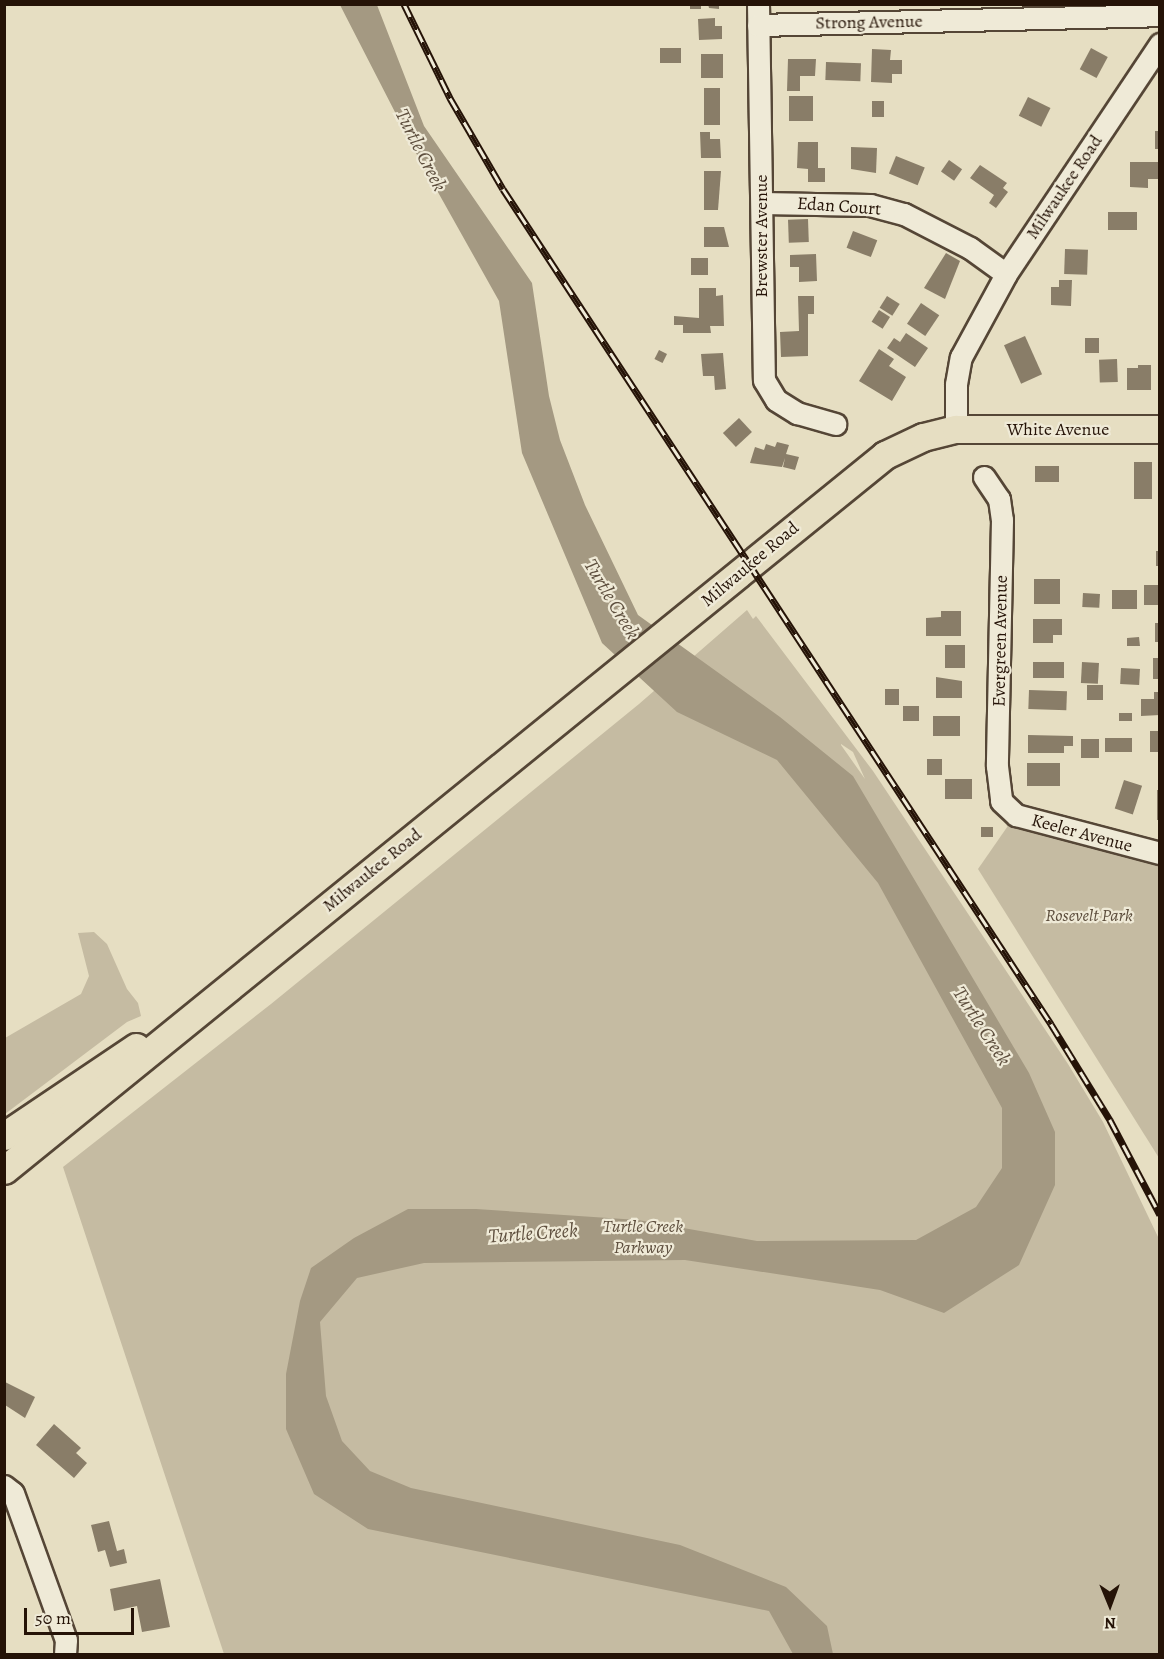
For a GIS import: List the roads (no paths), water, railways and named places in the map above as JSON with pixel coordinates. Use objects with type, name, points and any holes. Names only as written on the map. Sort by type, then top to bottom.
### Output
[{"type":"main road","name":"White Avenue","points":[[956,429],[1160,429]]},
{"type":"main road","name":"Milwaukee Road","points":[[4,1170],[99,1096],[210,1000],[691,614],[885,455],[923,437],[956,429]]},
{"type":"main road","name":"Milwaukee Road","points":[[4,1136],[210,1000]]},
{"type":"street","name":"Strong Avenue","points":[[758,15],[1090,11],[1160,15]]},
{"type":"street","name":"Brewster Avenue","points":[[758,15],[764,380],[776,400],[797,413],[835,424]]},
{"type":"street","name":"Milwaukee Road","points":[[956,429],[956,384],[961,357],[1006,274],[1160,44]]},
{"type":"street","name":"Edan Court","points":[[762,203],[861,204],[904,214],[970,248],[1006,274]]},
{"type":"street","name":"Evergreen Avenue","points":[[984,477],[999,500],[1002,520],[997,777],[1005,809]]},
{"type":"street","name":"Keeler Avenue","points":[[1005,809],[1047,824],[1160,853]]},
{"type":"street","points":[[4,1486],[13,1493],[66,1640],[65,1654]]},
{"type":"water","name":"Turtle Creek","points":[[340,5],[377,5],[424,126],[532,283],[549,396],[560,440],[585,505],[638,615],[780,717],[853,776],[1029,1073],[1055,1132],[1055,1185],[1019,1265],[944,1313],[880,1290],[685,1260],[424,1263],[357,1278],[320,1322],[326,1396],[342,1441],[370,1471],[411,1488],[680,1545],[786,1587],[827,1626],[833,1654],[793,1654],[769,1611],[368,1529],[314,1494],[286,1429],[286,1374],[300,1301],[311,1268],[354,1238],[408,1209],[476,1209],[638,1220],[757,1241],[916,1240],[976,1207],[1002,1168],[1002,1108],[878,883],[777,760],[677,712],[602,643],[522,453],[499,301],[416,153]]},
{"type":"railway","points":[[404,4],[450,98],[503,189],[1051,1024],[1110,1120],[1160,1215]]},
{"type":"park label","name":"Rosevelt Park","points":[[1089,915]]},
{"type":"park label","name":"Turtle Creek Parkway","points":[[643,1237]]}]
